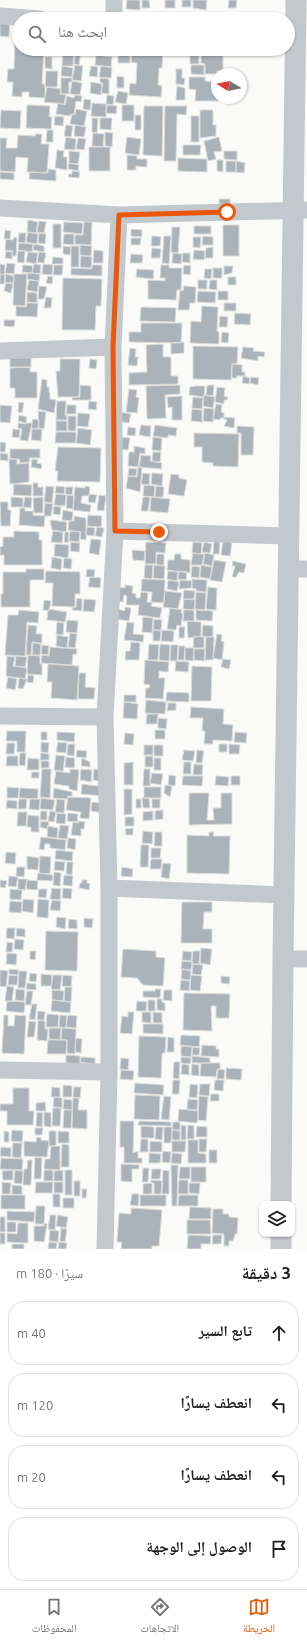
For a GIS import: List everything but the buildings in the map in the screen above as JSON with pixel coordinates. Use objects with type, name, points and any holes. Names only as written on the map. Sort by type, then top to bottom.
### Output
[{"type":"street","points":[[114,0],[114,12]]},
{"type":"street","points":[[281,1201],[284,895],[298,569],[288,536],[300,210],[296,0]]},
{"type":"street","points":[[0,16],[12,17]]},
{"type":"street","points":[[0,208],[119,215],[300,210]]},
{"type":"street","points":[[105,1249],[109,1072],[109,888],[105,717],[115,531],[113,347],[119,215]]},
{"type":"street","points":[[0,350],[113,347]]},
{"type":"street","points":[[115,531],[288,536]]},
{"type":"street","points":[[0,716],[105,717]]},
{"type":"street","points":[[109,888],[284,895]]},
{"type":"street","points":[[283,960],[307,959]]},
{"type":"street","points":[[0,1070],[109,1072]]},
{"type":"street","points":[[281,1237],[281,1249]]},
{"type":"route","points":[[159,532],[115,531],[113,347],[119,215],[227,212]]}]
